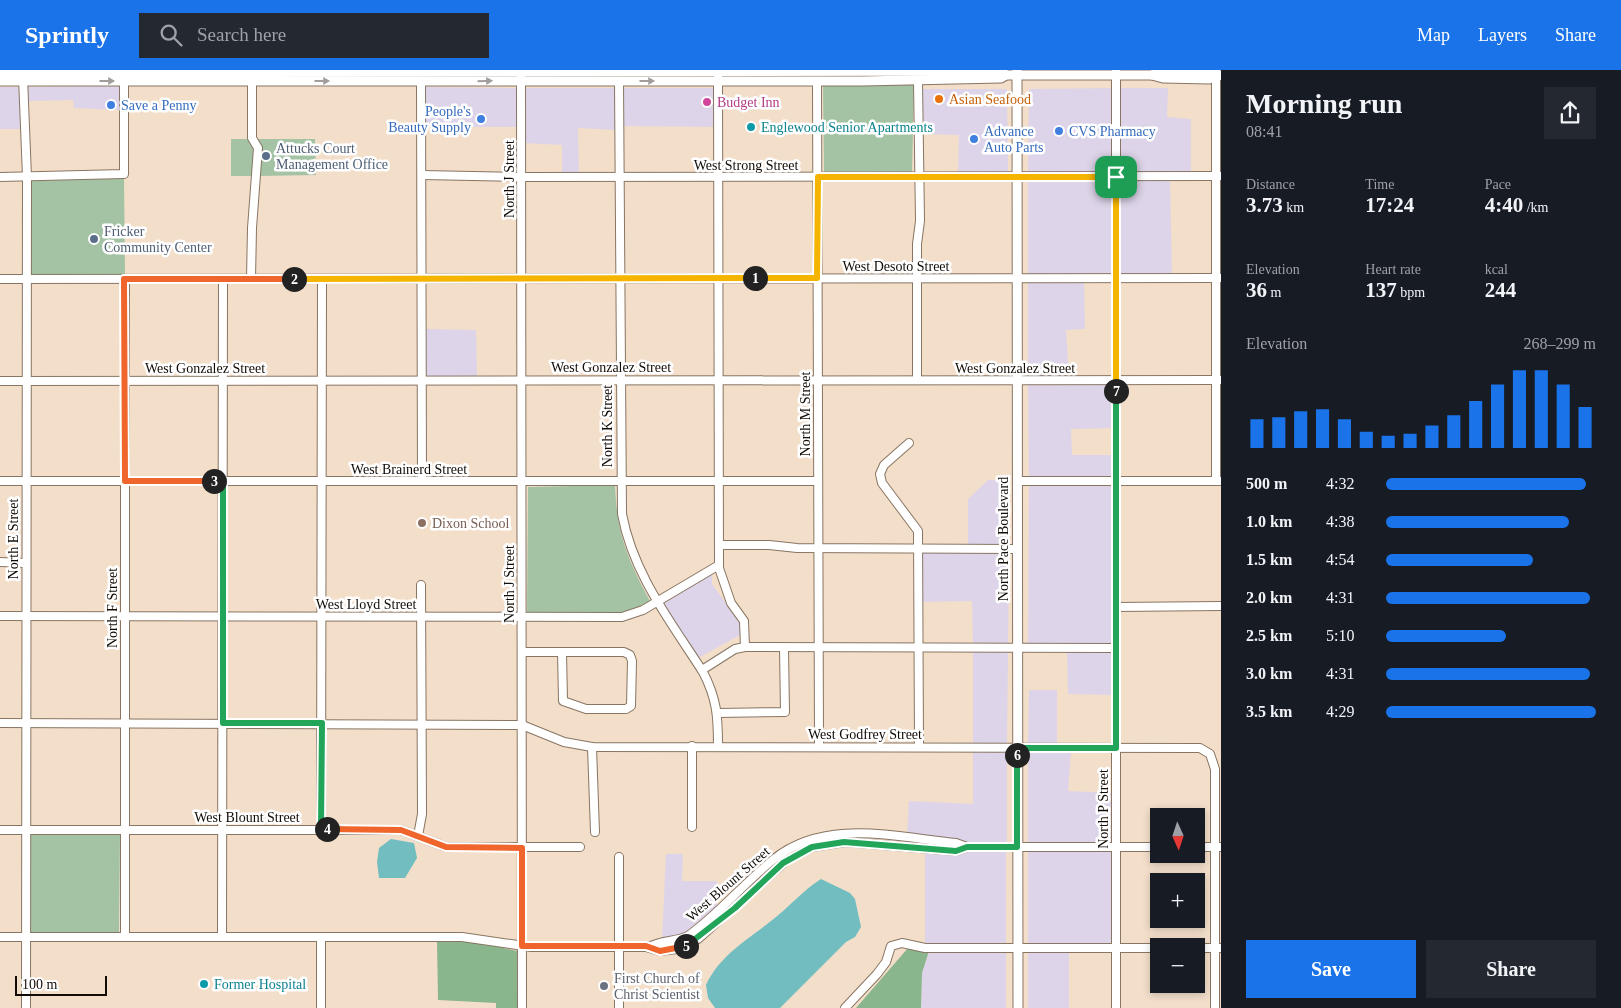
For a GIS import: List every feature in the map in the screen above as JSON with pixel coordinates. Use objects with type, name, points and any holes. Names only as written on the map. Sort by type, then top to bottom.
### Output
[{"type":"main road","points":[[125,75],[174,81],[421,82],[521,74],[619,70],[817,81],[918,74]]},
{"type":"main road","points":[[174,81],[186,78],[218,78],[223,71]]},
{"type":"main road","points":[[0,73],[23,75],[125,75],[223,71],[421,71],[521,74],[619,81],[718,74],[818,71],[1000,78],[1017,73],[1116,73],[1152,75],[1164,78],[1209,79],[1217,74]]},
{"type":"main road","points":[[252,81],[258,77],[287,77],[302,72]]},
{"type":"main road","name":"North Pace Boulevard","points":[[1017,73],[1018,1008]]},
{"type":"main road","points":[[0,81],[23,75]]},
{"type":"street","name":"North P Street","points":[[1116,73],[1116,1008]]},
{"type":"street","name":"North J Street","points":[[521,74],[522,1008]]},
{"type":"street","points":[[718,74],[719,565],[720,576],[729,593],[731,603],[744,621],[745,647]]},
{"type":"street","points":[[917,380],[917,278],[920,221],[918,74]]},
{"type":"street","points":[[1017,481],[1218,481],[1219,176],[1217,74]]},
{"type":"street","name":"North E Street","points":[[23,75],[27,177],[25,381],[26,1008]]},
{"type":"street","points":[[0,177],[124,174],[125,75]]},
{"type":"street","points":[[251,279],[254,184],[258,148],[252,138],[252,81]]},
{"type":"street","name":"North K Street","points":[[619,81],[619,380],[622,514],[629,544],[640,571],[702,670],[716,701],[718,746]]},
{"type":"street","name":"North M Street","points":[[817,81],[819,746]]},
{"type":"street","points":[[421,82],[422,481]]},
{"type":"street","name":"West Strong Street","points":[[422,175],[521,177],[1219,176]]},
{"type":"street","name":"West Desoto Street","points":[[0,280],[1218,278]]},
{"type":"street","name":"North F Street","points":[[124,279],[124,937]]},
{"type":"street","points":[[222,937],[223,279]]},
{"type":"street","points":[[321,829],[322,279]]},
{"type":"street","name":"West Gonzalez Street","points":[[0,381],[1218,380]]},
{"type":"street","points":[[909,443],[884,465],[880,474],[882,483],[916,526],[918,548],[919,747]]},
{"type":"street","name":"West Brainerd Street","points":[[0,481],[818,481]]},
{"type":"street","points":[[719,545],[818,548],[1017,549]]},
{"type":"street","points":[[0,562],[25,563]]},
{"type":"street","name":"West Lloyd Street","points":[[0,616],[622,617],[637,613],[719,565]]},
{"type":"street","points":[[418,836],[422,814],[421,586]]},
{"type":"street","points":[[1116,607],[1221,606]]},
{"type":"street","points":[[702,670],[735,649],[745,647],[1116,648]]},
{"type":"street","points":[[718,713],[785,712],[784,648]]},
{"type":"street","points":[[522,652],[562,652],[624,652],[630,655],[632,661],[631,706],[626,709],[586,709],[563,701],[562,652]]},
{"type":"street","points":[[0,723],[522,725]]},
{"type":"street","name":"West Godfrey Street","points":[[522,725],[564,742],[592,747],[1194,747],[1204,749],[1210,754],[1215,770],[1218,847]]},
{"type":"street","points":[[692,746],[692,827]]},
{"type":"street","points":[[592,747],[595,832]]},
{"type":"street","name":"West Blount Street","points":[[0,830],[401,830],[446,847],[580,847]]},
{"type":"street","name":"West Blount Street","points":[[650,947],[667,951],[691,944],[735,908],[797,844],[819,836],[840,833],[876,839],[956,843],[967,847],[1150,847]]},
{"type":"street","points":[[1205,847],[1218,847],[1218,948],[1214,1008]]},
{"type":"street","points":[[619,857],[619,1008]]},
{"type":"street","name":"West Blount Street","points":[[650,947],[660,942],[678,940],[696,930],[736,892],[781,859]]},
{"type":"street","points":[[0,937],[462,937],[522,946],[650,947]]},
{"type":"street","points":[[320,937],[321,1008]]},
{"type":"street","points":[[845,1008],[865,989],[886,962],[888,950],[900,943],[925,948],[1150,948]]},
{"type":"street","points":[[1205,948],[1218,948]]},
{"type":"shaded area","points":[[121,86],[121,110],[74,108],[73,100],[27,101],[27,87]]},
{"type":"shaded area","points":[[0,87],[21,87],[22,129],[0,129]]},
{"type":"shaded area","points":[[424,87],[518,88],[518,127],[424,127]]},
{"type":"shaded area","points":[[524,88],[616,88],[616,130],[578,128],[579,174],[562,174],[562,145],[524,143]]},
{"type":"shaded area","points":[[622,88],[715,88],[715,127],[623,126]]},
{"type":"shaded area","points":[[1113,88],[1113,173],[1028,173],[1029,89]]},
{"type":"shaded area","points":[[1119,88],[1168,88],[1167,117],[1191,119],[1191,173],[1119,173]]},
{"type":"shaded area","points":[[921,89],[1007,89],[1008,173],[958,173],[959,135],[921,134]]},
{"type":"shaded area","points":[[1028,180],[1113,180],[1113,273],[1028,275]]},
{"type":"shaded area","points":[[1119,180],[1170,180],[1172,274],[1119,274]]},
{"type":"shaded area","points":[[1084,280],[1085,329],[1066,330],[1069,376],[1103,376],[1028,377],[1028,282]]},
{"type":"shaded area","points":[[425,329],[476,330],[477,376],[425,377]]},
{"type":"shaded area","points":[[1113,383],[1113,428],[1071,429],[1072,455],[1113,455],[1113,478],[1029,478],[1028,384]]},
{"type":"shaded area","points":[[988,480],[1009,480],[1009,545],[968,545],[968,499]]},
{"type":"shaded area","points":[[1029,485],[1113,485],[1113,645],[1028,644]]},
{"type":"shaded area","points":[[921,552],[1009,552],[1008,644],[973,644],[972,601],[922,602]]},
{"type":"shaded area","points":[[712,573],[712,584],[741,624],[742,634],[698,658],[662,602]]},
{"type":"shaded area","points":[[973,651],[1008,651],[1007,745],[973,743]]},
{"type":"shaded area","points":[[1067,651],[1113,652],[1113,695],[1068,694]]},
{"type":"shaded area","points":[[1029,690],[1057,690],[1057,745],[1028,745]]},
{"type":"shaded area","points":[[973,750],[1007,752],[1007,843],[967,843],[907,835],[909,801],[973,804]]},
{"type":"shaded area","points":[[1028,752],[1071,752],[1068,791],[1112,793],[1112,844],[1028,843]]},
{"type":"shaded area","points":[[1006,851],[1006,944],[925,944],[925,852]]},
{"type":"shaded area","points":[[1028,851],[1112,851],[1113,944],[1028,944]]},
{"type":"shaded area","points":[[666,854],[683,854],[682,881],[717,881],[717,906],[686,932],[677,937],[662,939]]},
{"type":"shaded area","points":[[929,951],[1006,951],[1006,1008],[921,1008],[922,973]]},
{"type":"shaded area","points":[[1028,951],[1069,951],[1069,1008],[1028,1008]]},
{"type":"green space","points":[[914,83],[912,174],[824,173],[823,85]]},
{"type":"green space","points":[[231,139],[250,139],[255,148],[252,176],[231,176]]},
{"type":"green space","points":[[258,139],[315,139],[316,175],[258,176],[261,148]]},
{"type":"green space","points":[[124,178],[125,275],[30,276],[30,181]]},
{"type":"green space","points":[[615,485],[621,532],[629,558],[650,601],[626,613],[527,613],[528,487]]},
{"type":"green space","points":[[31,835],[120,835],[119,932],[31,932]]},
{"type":"green space","points":[[468,940],[517,951],[520,955],[519,1008],[496,1008],[496,1003],[438,1000],[437,941]]},
{"type":"green space","points":[[908,948],[929,951],[922,973],[921,1008],[856,1008]]},
{"type":"water","points":[[391,839],[414,843],[417,858],[405,878],[379,878],[377,862],[379,848]]},
{"type":"water","points":[[821,879],[850,893],[855,899],[861,927],[855,937],[846,942],[780,1008],[715,1008],[708,998],[706,985],[719,965],[734,949]]},
{"type":"place","name":"Asian Seafood","points":[[939,99]]},
{"type":"place","name":"Budget Inn","points":[[707,102]]},
{"type":"place","name":"Save a Penny","points":[[111,105]]},
{"type":"place","name":"People's Beauty Supply","points":[[481,119]]},
{"type":"place","name":"Englewood Senior Apartments","points":[[751,127]]},
{"type":"place","name":"CVS Pharmacy","points":[[1059,131]]},
{"type":"place","name":"Advance Auto Parts","points":[[974,139]]},
{"type":"place","name":"Attucks Court Management Office","points":[[266,156]]},
{"type":"place","name":"Fricker Community Center","points":[[94,239]]},
{"type":"place","name":"Dixon School","points":[[422,523]]},
{"type":"place","name":"Former Hospital","points":[[204,984]]},
{"type":"place","name":"First Church of Christ Scientist","points":[[604,986]]},
{"type":"route","points":[[818,177],[1116,177],[1116,748],[1017,748],[1017,847],[967,847],[956,851],[875,843],[833,842],[812,847],[788,859],[735,908],[698,939],[684,947],[660,951],[646,946],[522,946],[522,848],[446,847],[432,843],[404,830],[321,829],[322,723],[223,723],[223,481],[125,481],[124,279],[817,278],[818,177]]}]
